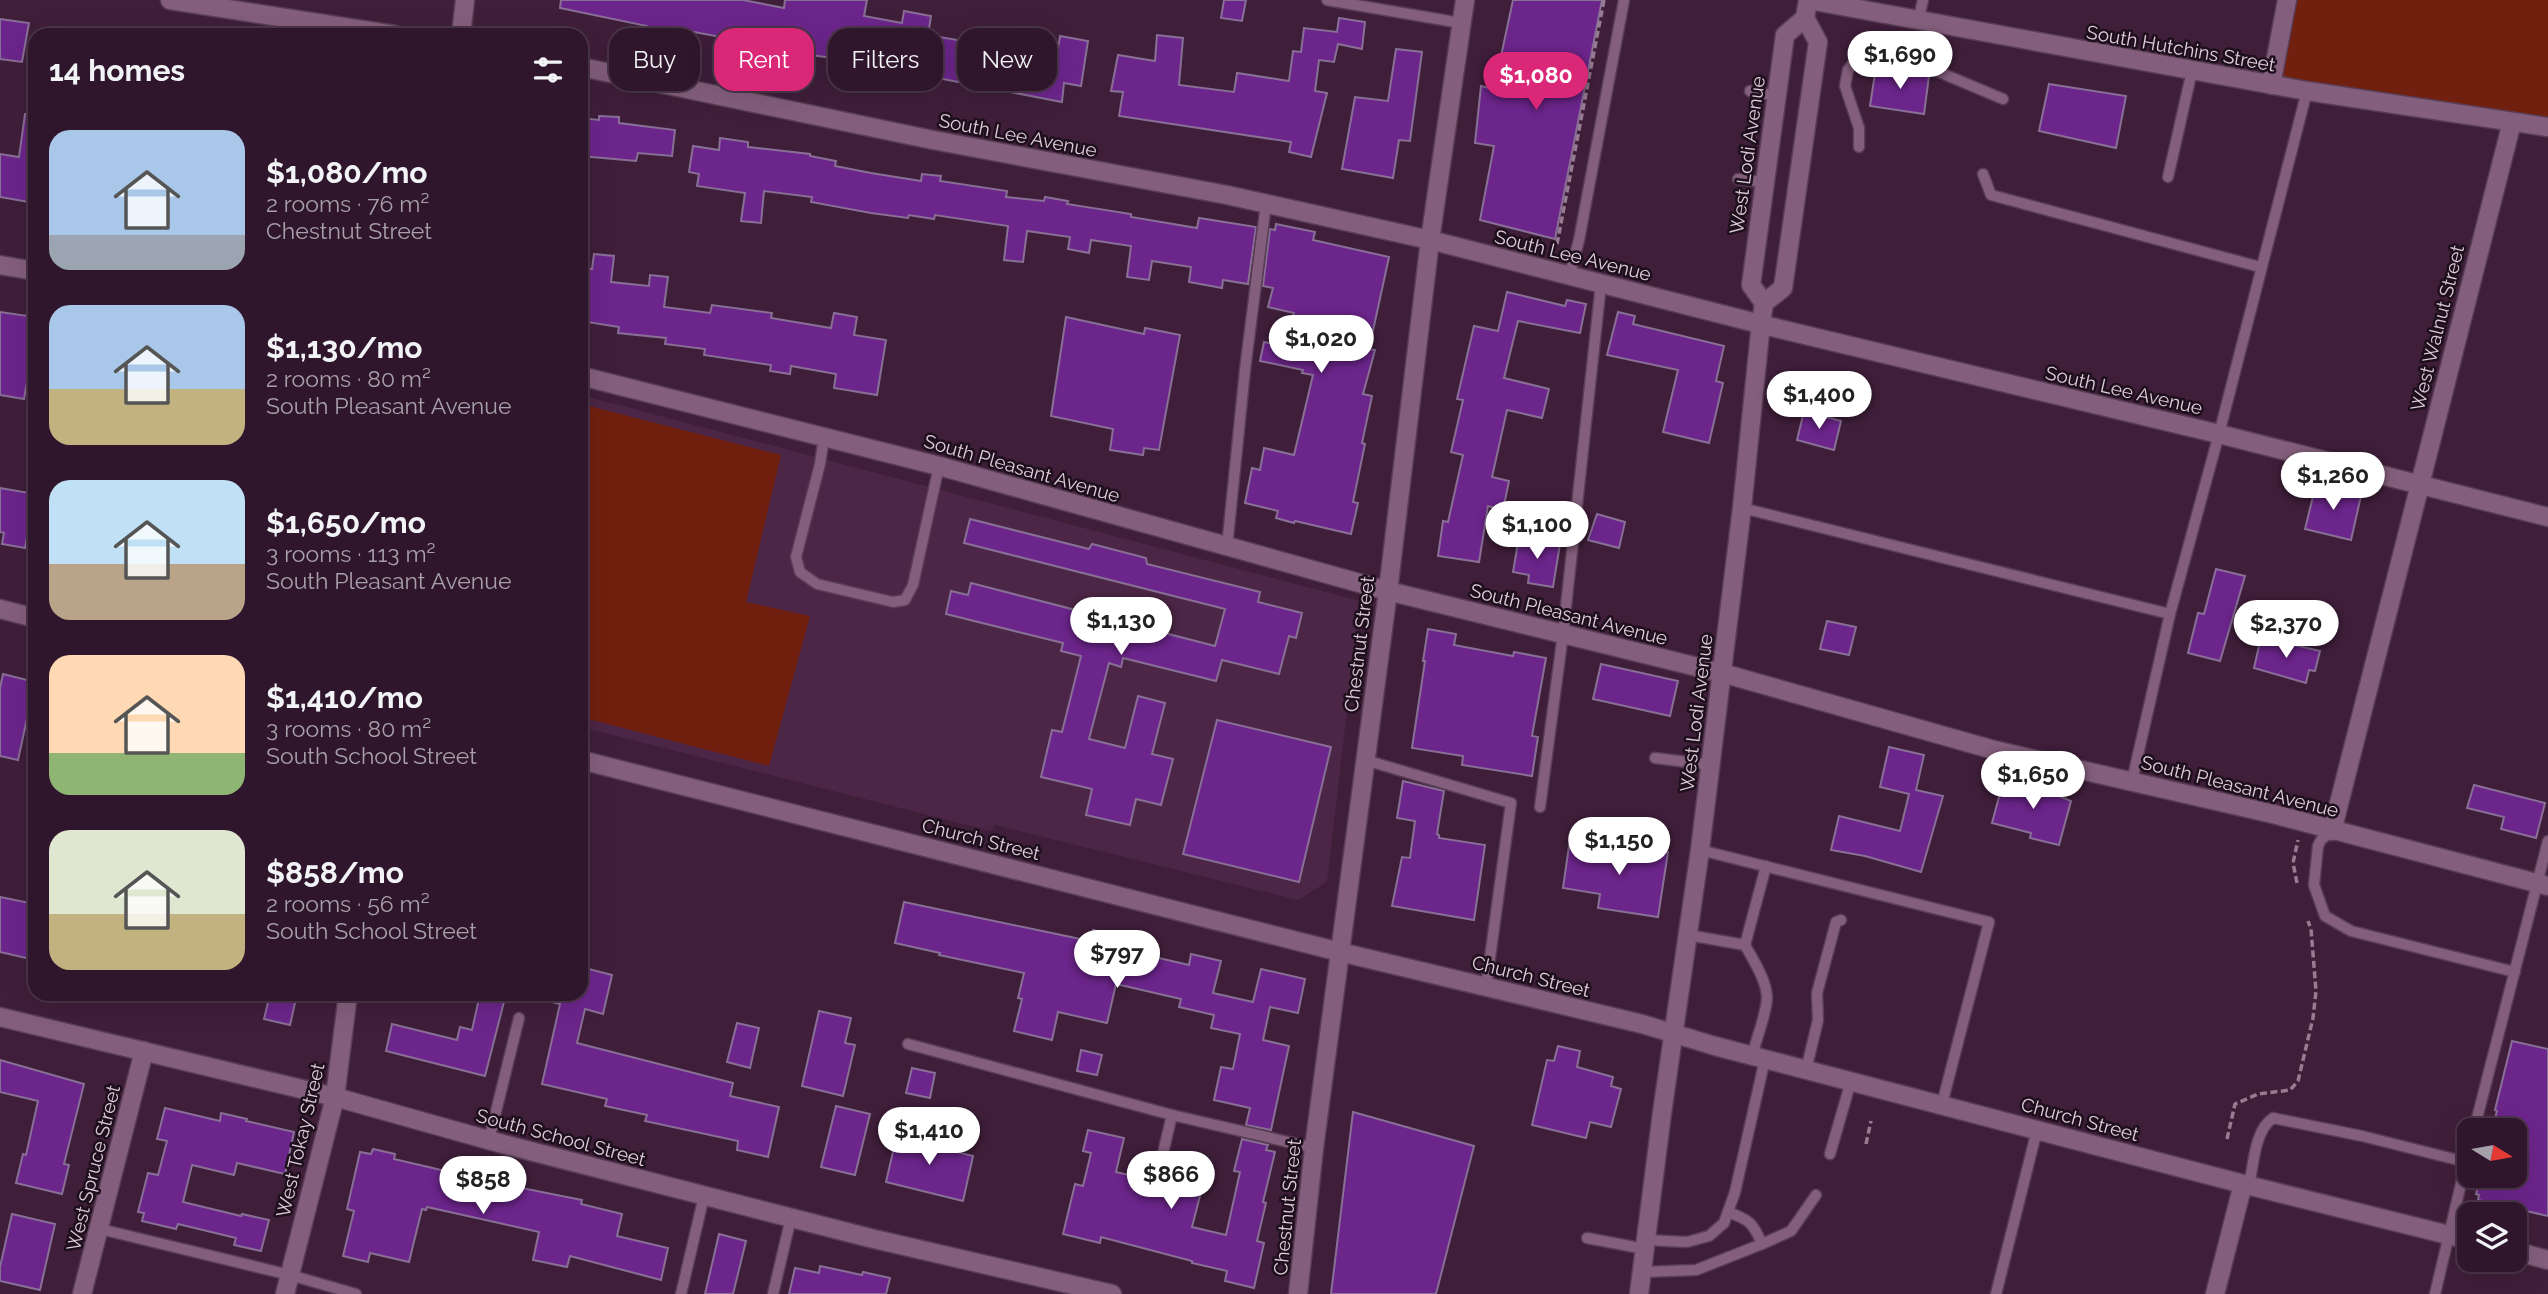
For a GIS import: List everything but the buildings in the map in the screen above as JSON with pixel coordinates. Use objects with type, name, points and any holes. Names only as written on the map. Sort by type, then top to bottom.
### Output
[{"type":"street","points":[[170,0],[350,28]]},
{"type":"street","points":[[462,28],[465,0]]},
{"type":"street","name":"Chestnut Street","points":[[1298,1294],[1314,1148],[1388,591],[1430,240],[1465,0]]},
{"type":"street","points":[[2271,85],[2287,0]]},
{"type":"street","points":[[1764,303],[1783,288],[1818,42],[1807,6]]},
{"type":"street","name":"South Hutchins Street","points":[[1807,6],[1918,21],[2307,91],[2548,127]]},
{"type":"street","name":"West Lodi Avenue","points":[[1639,1294],[1700,850],[1742,508],[1764,303],[1751,285],[1764,182],[1785,35],[1807,6]]},
{"type":"street","name":"South Lee Avenue","points":[[588,68],[933,140],[1266,204],[1430,240],[2548,517]]},
{"type":"street","name":"West Walnut Street","points":[[2332,831],[2512,122]]},
{"type":"street","points":[[0,265],[28,270]]},
{"type":"street","name":"South Pleasant Avenue","points":[[588,378],[939,466],[1388,591],[1722,673],[1994,750],[2273,814],[2542,885]]},
{"type":"street","points":[[0,609],[28,616]]},
{"type":"street","name":"Church Street","points":[[588,762],[1340,952],[1673,1033],[1759,1058],[2246,1185],[2457,1237]]},
{"type":"street","name":"West Tokay Street","points":[[285,1294],[335,1097],[347,1001]]},
{"type":"street","name":"South School Street","points":[[0,1017],[335,1097],[791,1218],[1112,1294]]},
{"type":"street","name":"West Spruce Street","points":[[82,1294],[144,1051]]},
{"type":"street","points":[[2215,1294],[2246,1185]]},
{"type":"street","points":[[2527,1254],[2548,1260]]},
{"type":"lane","points":[[1327,0],[1461,23]]},
{"type":"lane","points":[[1569,276],[1579,240],[1623,0]]},
{"type":"lane","points":[[1918,21],[1923,0]]},
{"type":"lane","points":[[1859,147],[1859,128],[1845,86],[1848,70],[1854,62],[1869,58],[1927,67],[2003,99]]},
{"type":"lane","points":[[2168,177],[2192,71]]},
{"type":"lane","points":[[1750,91],[1776,96]]},
{"type":"lane","points":[[2132,781],[2170,614],[2307,91]]},
{"type":"lane","points":[[1983,174],[1991,195],[2260,268]]},
{"type":"lane","points":[[1738,179],[1764,182]]},
{"type":"lane","points":[[1227,547],[1245,370],[1266,204]]},
{"type":"lane","points":[[1540,807],[1563,634],[1601,284]]},
{"type":"lane","points":[[824,437],[820,464],[796,558],[800,572],[817,583],[893,602],[905,600],[912,585],[939,466]]},
{"type":"lane","points":[[1742,508],[2170,614]]},
{"type":"lane","points":[[1655,758],[1711,765]]},
{"type":"lane","points":[[1365,760],[1511,803],[1486,987]]},
{"type":"lane","points":[[2332,831],[2318,846],[2314,885],[2325,916],[2351,931],[2515,972]]},
{"type":"lane","points":[[2477,1118],[2515,972],[2542,885],[2548,841]]},
{"type":"lane","points":[[1700,850],[1989,922],[1942,1104]]},
{"type":"lane","points":[[1587,1238],[1645,1245],[1687,1241],[1709,1236],[1724,1223],[1735,1192],[1767,998],[1764,985],[1745,946],[1766,866]]},
{"type":"lane","points":[[1806,1070],[1818,1020],[1816,993],[1836,922],[1842,920]]},
{"type":"lane","points":[[1688,935],[1745,946]]},
{"type":"lane","points":[[489,1140],[520,1018]]},
{"type":"lane","points":[[908,1044],[1172,1115],[1314,1148]]},
{"type":"lane","points":[[1830,1154],[1851,1081]]},
{"type":"lane","points":[[1158,1170],[1172,1115]]},
{"type":"lane","points":[[2246,1185],[2260,1135],[2265,1124],[2273,1118],[2362,1136],[2457,1160]]},
{"type":"lane","points":[[1996,1294],[2037,1129]]},
{"type":"lane","points":[[2435,1294],[2460,1188]]},
{"type":"lane","points":[[681,1294],[704,1195]]},
{"type":"lane","points":[[1642,1272],[1696,1270],[1762,1244],[1791,1231],[1816,1195]]},
{"type":"lane","points":[[1728,1212],[1747,1219],[1755,1228],[1762,1244]]},
{"type":"lane","points":[[773,1294],[791,1218]]},
{"type":"lane","points":[[100,1228],[356,1294]]},
{"type":"path","points":[[1557,244],[1604,0]]},
{"type":"path","points":[[2298,887],[2293,863],[2299,835]]},
{"type":"path","points":[[2227,1139],[2235,1104],[2258,1094],[2290,1090],[2298,1081],[2313,1018],[2316,991],[2308,919]]},
{"type":"path","points":[[1866,1144],[1871,1121]]},
{"type":"shaded area","points":[[2287,0],[2548,0],[2548,132],[2271,85]]},
{"type":"shaded area","points":[[588,397],[1360,601],[1327,882],[1298,900],[995,825],[991,831],[588,729]]},
{"type":"shaded area","points":[[588,406],[781,455],[746,602],[810,616],[769,766],[588,719]]}]
